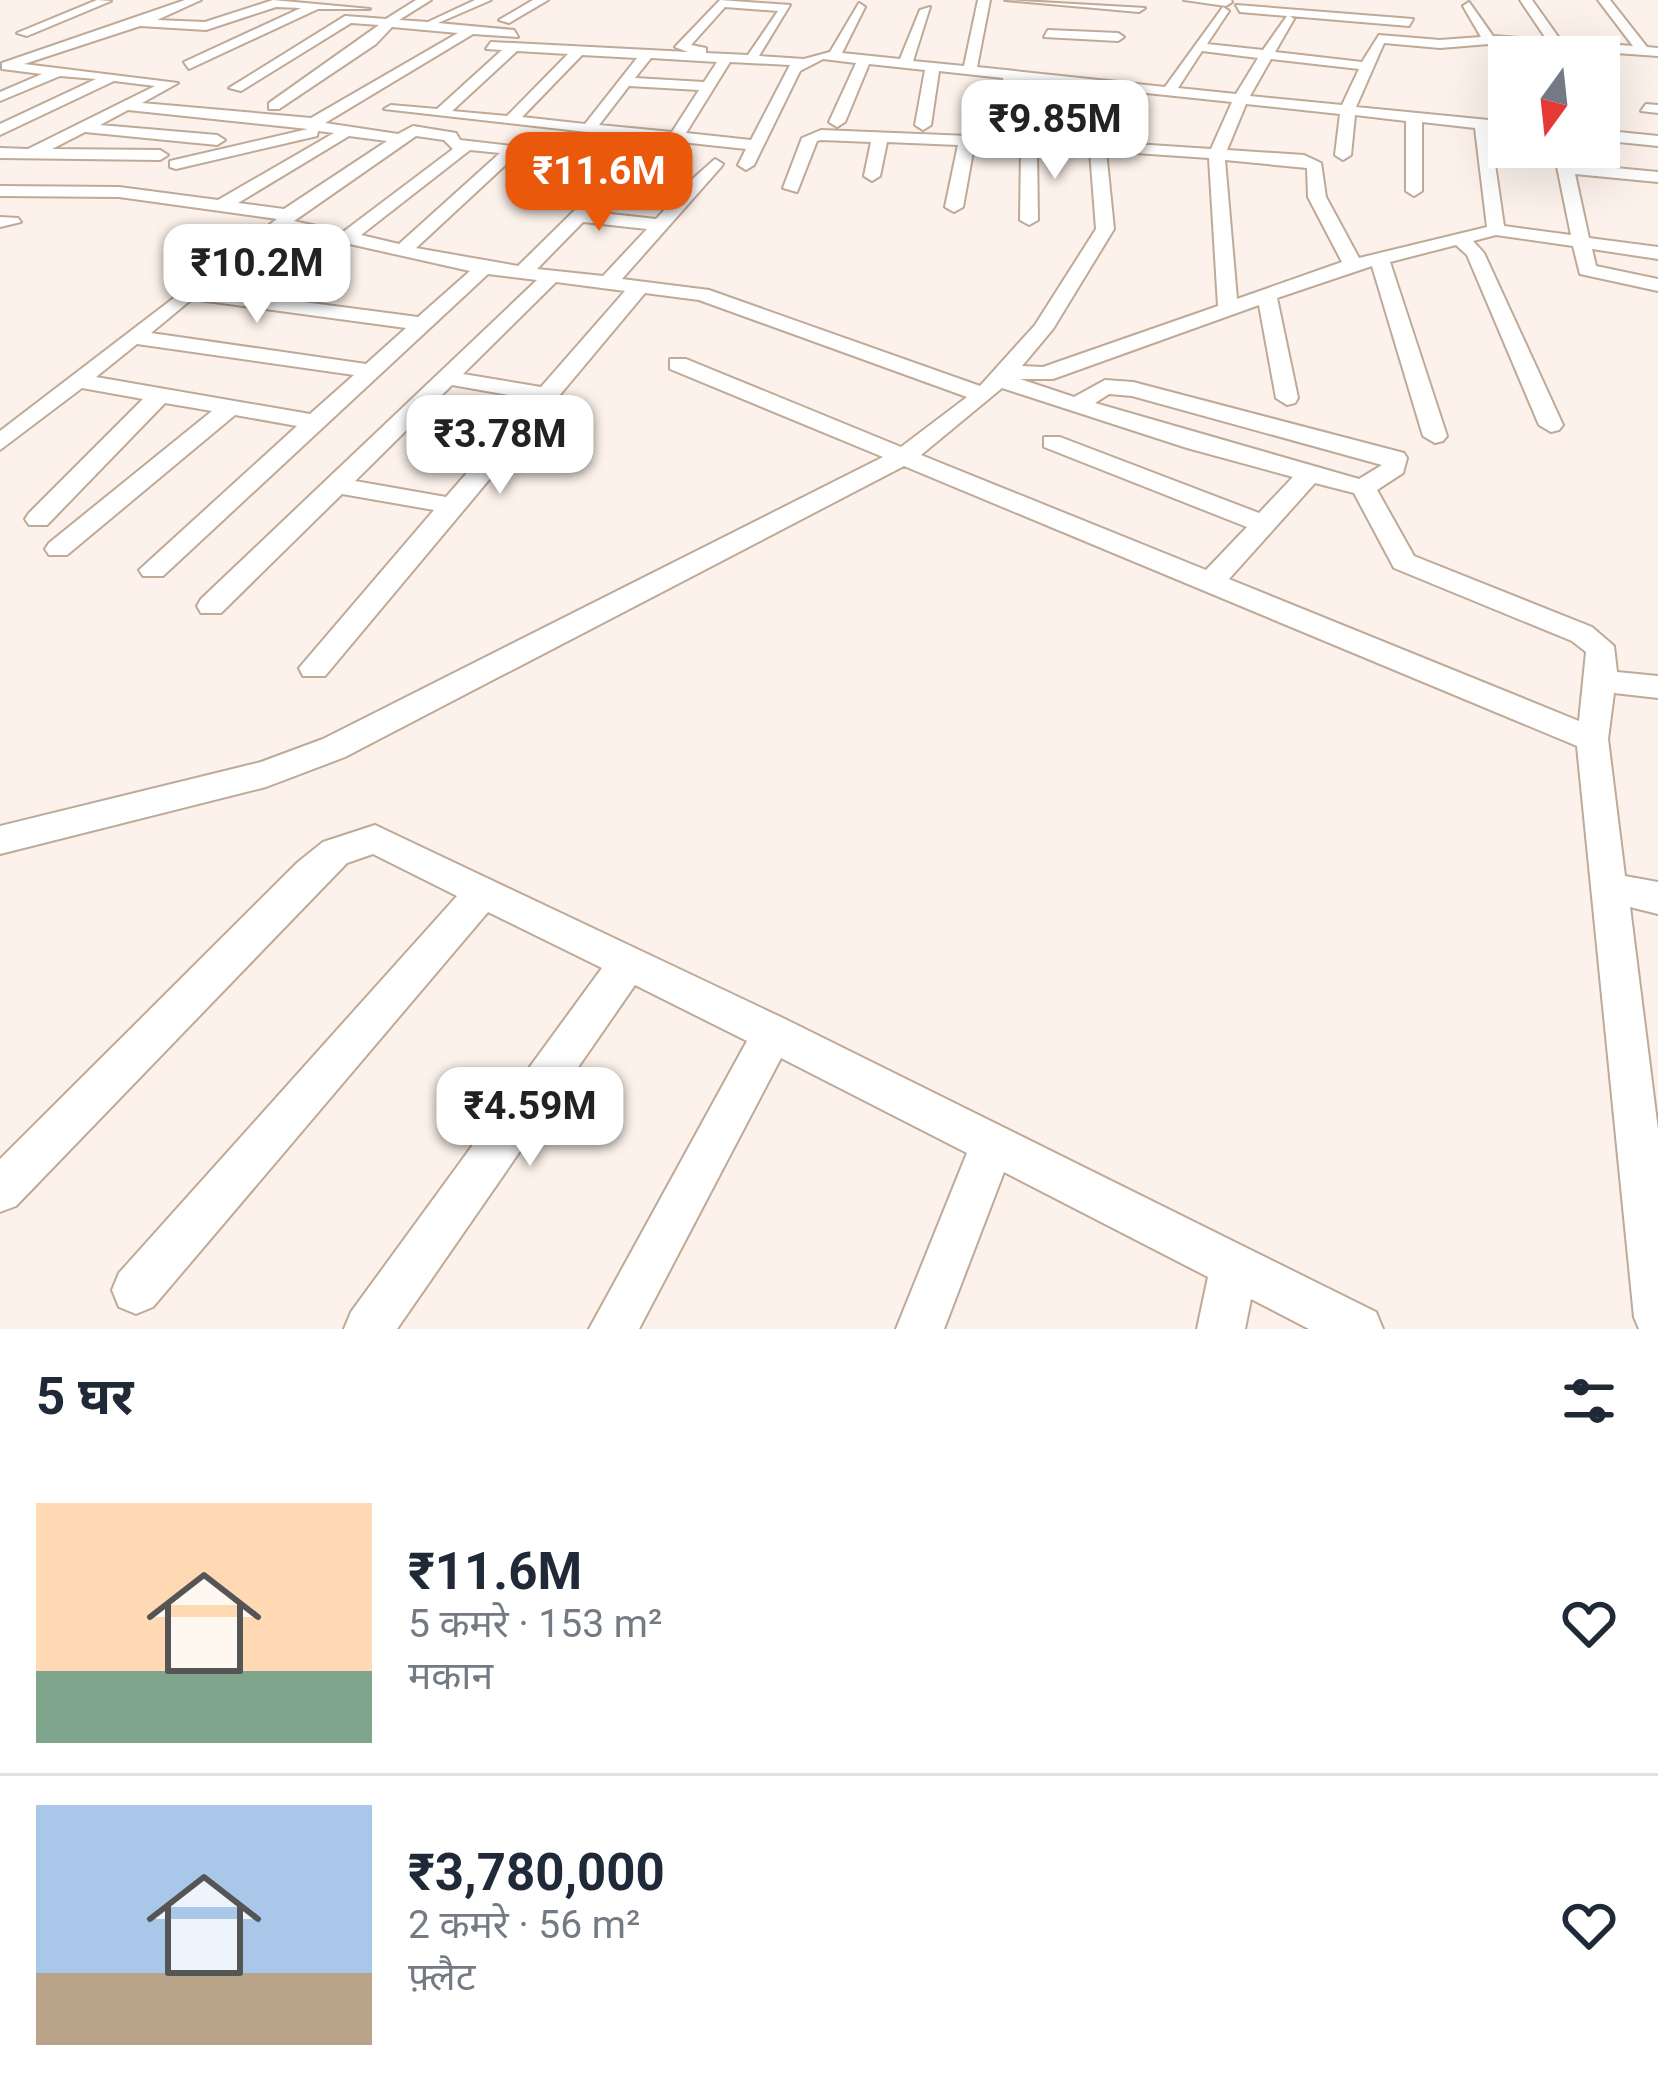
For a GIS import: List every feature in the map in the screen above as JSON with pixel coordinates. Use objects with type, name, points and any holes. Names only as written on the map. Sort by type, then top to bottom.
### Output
[{"type":"street","points":[[95,0],[124,2]]},
{"type":"street","points":[[3,67],[72,40],[143,23],[195,0]]},
{"type":"street","points":[[353,8],[370,0]]},
{"type":"street","points":[[274,106],[425,0]]},
{"type":"street","points":[[421,25],[485,0]]},
{"type":"street","points":[[505,20],[542,0]]},
{"type":"street","points":[[1011,0],[1138,8]]},
{"type":"street","points":[[1169,91],[1224,6],[1190,0]]},
{"type":"street","points":[[1526,0],[1551,36]]},
{"type":"street","points":[[1604,0],[1650,51]]},
{"type":"street","points":[[23,33],[105,1]]},
{"type":"street","points":[[143,23],[206,26],[265,4],[317,3],[579,50],[805,60],[838,48],[909,54],[933,64],[1010,73],[1045,64],[1091,82],[1488,125]]},
{"type":"street","points":[[189,65],[317,3]]},
{"type":"street","points":[[142,4],[180,7]]},
{"type":"street","points":[[754,54],[785,7],[722,4],[682,47],[805,60]]},
{"type":"street","points":[[909,54],[927,7],[946,4]]},
{"type":"street","points":[[964,6],[983,4],[970,69]]},
{"type":"street","points":[[1469,6],[1488,38]]},
{"type":"street","points":[[838,48],[859,7]]},
{"type":"street","points":[[1240,8],[1410,21]]},
{"type":"street","points":[[236,88],[338,23],[395,17]]},
{"type":"street","points":[[1045,64],[1049,17]]},
{"type":"street","points":[[1228,310],[1217,154],[1240,98],[1288,19]]},
{"type":"street","points":[[1098,36],[1110,22]]},
{"type":"street","points":[[1624,26],[1641,28]]},
{"type":"street","points":[[159,160],[318,127],[470,30]]},
{"type":"street","points":[[1048,34],[1118,37]]},
{"type":"street","points":[[1343,155],[1348,110],[1379,39],[1440,44],[1488,40]]},
{"type":"street","points":[[491,46],[517,41]]},
{"type":"street","points":[[440,114],[517,41]]},
{"type":"street","points":[[1199,46],[1366,66]]},
{"type":"street","points":[[838,48],[865,58],[909,54]]},
{"type":"street","points":[[1620,49],[1650,51]]},
{"type":"street","points":[[510,121],[579,50]]},
{"type":"street","points":[[590,128],[647,54]]},
{"type":"street","points":[[664,157],[726,58]]},
{"type":"street","points":[[837,122],[865,58]]},
{"type":"street","points":[[746,165],[805,60]]},
{"type":"street","points":[[923,125],[933,64]]},
{"type":"street","points":[[3,67],[171,83],[32,153]]},
{"type":"street","points":[[0,97],[60,71]]},
{"type":"street","points":[[1007,129],[1010,73]]},
{"type":"street","points":[[0,130],[116,76]]},
{"type":"street","points":[[625,82],[708,86]]},
{"type":"street","points":[[0,841],[266,774],[334,748],[903,457],[997,382],[1043,329],[1105,229],[1091,82]]},
{"type":"street","points":[[127,106],[402,139]]},
{"type":"street","points":[[392,109],[757,145]]},
{"type":"street","points":[[1414,117],[1414,191]]},
{"type":"street","points":[[1482,124],[1496,230]]},
{"type":"street","points":[[83,128],[217,140]]},
{"type":"street","points":[[0,443],[285,219],[413,131],[451,136],[449,143],[510,151],[403,250]]},
{"type":"street","points":[[223,205],[346,133]]},
{"type":"street","points":[[872,176],[880,137]]},
{"type":"street","points":[[791,188],[810,138],[1095,146],[1312,163],[1317,197],[1353,265]]},
{"type":"street","points":[[1620,138],[1658,141]]},
{"type":"street","points":[[954,207],[968,141]]},
{"type":"street","points":[[1028,220],[1029,143]]},
{"type":"street","points":[[346,238],[466,146]]},
{"type":"street","points":[[0,153],[159,160],[273,176]]},
{"type":"street","points":[[522,273],[638,157]]},
{"type":"street","points":[[608,283],[715,164]]},
{"type":"street","points":[[1658,177],[1567,168],[1587,270],[1658,285]]},
{"type":"street","points":[[615,180],[692,189]]},
{"type":"street","points":[[0,190],[119,192],[223,205],[484,268],[731,302],[1363,488],[1373,501],[1390,547],[1404,562],[1582,634],[1599,646],[1604,659],[1592,739],[1606,887],[1646,1098],[1658,1317]]},
{"type":"street","points":[[579,216],[660,225]]},
{"type":"street","points":[[997,382],[1046,374],[1353,265],[1457,236],[1496,230],[1658,253]]},
{"type":"street","points":[[1457,236],[1475,253],[1550,424]]},
{"type":"street","points":[[1379,257],[1436,436]]},
{"type":"street","points":[[153,570],[484,268]]},
{"type":"street","points":[[211,606],[551,277]]},
{"type":"street","points":[[314,668],[640,286]]},
{"type":"street","points":[[189,292],[422,325]]},
{"type":"street","points":[[1268,296],[1287,398]]},
{"type":"street","points":[[135,337],[370,371]]},
{"type":"street","points":[[678,364],[1592,739]]},
{"type":"street","points":[[446,378],[548,394]]},
{"type":"street","points":[[80,381],[315,422]]},
{"type":"street","points":[[1077,405],[1105,387],[1133,389],[1395,458],[1394,468],[1363,488]]},
{"type":"street","points":[[38,519],[160,395]]},
{"type":"street","points":[[58,549],[231,407]]},
{"type":"street","points":[[1052,442],[1263,524]]},
{"type":"street","points":[[1212,581],[1312,472]]},
{"type":"street","points":[[336,484],[452,506]]},
{"type":"street","points":[[1600,681],[1658,687]]},
{"type":"street","points":[[0,1190],[335,852],[375,839],[773,1033],[1359,1329]]},
{"type":"street","points":[[1606,887],[1658,898]]},
{"type":"street","points":[[136,1290],[484,892]]},
{"type":"street","points":[[368,1329],[628,962]]},
{"type":"street","points":[[613,1329],[773,1033]]},
{"type":"street","points":[[920,1329],[993,1143]]},
{"type":"street","points":[[1221,1329],[1234,1265]]}]
